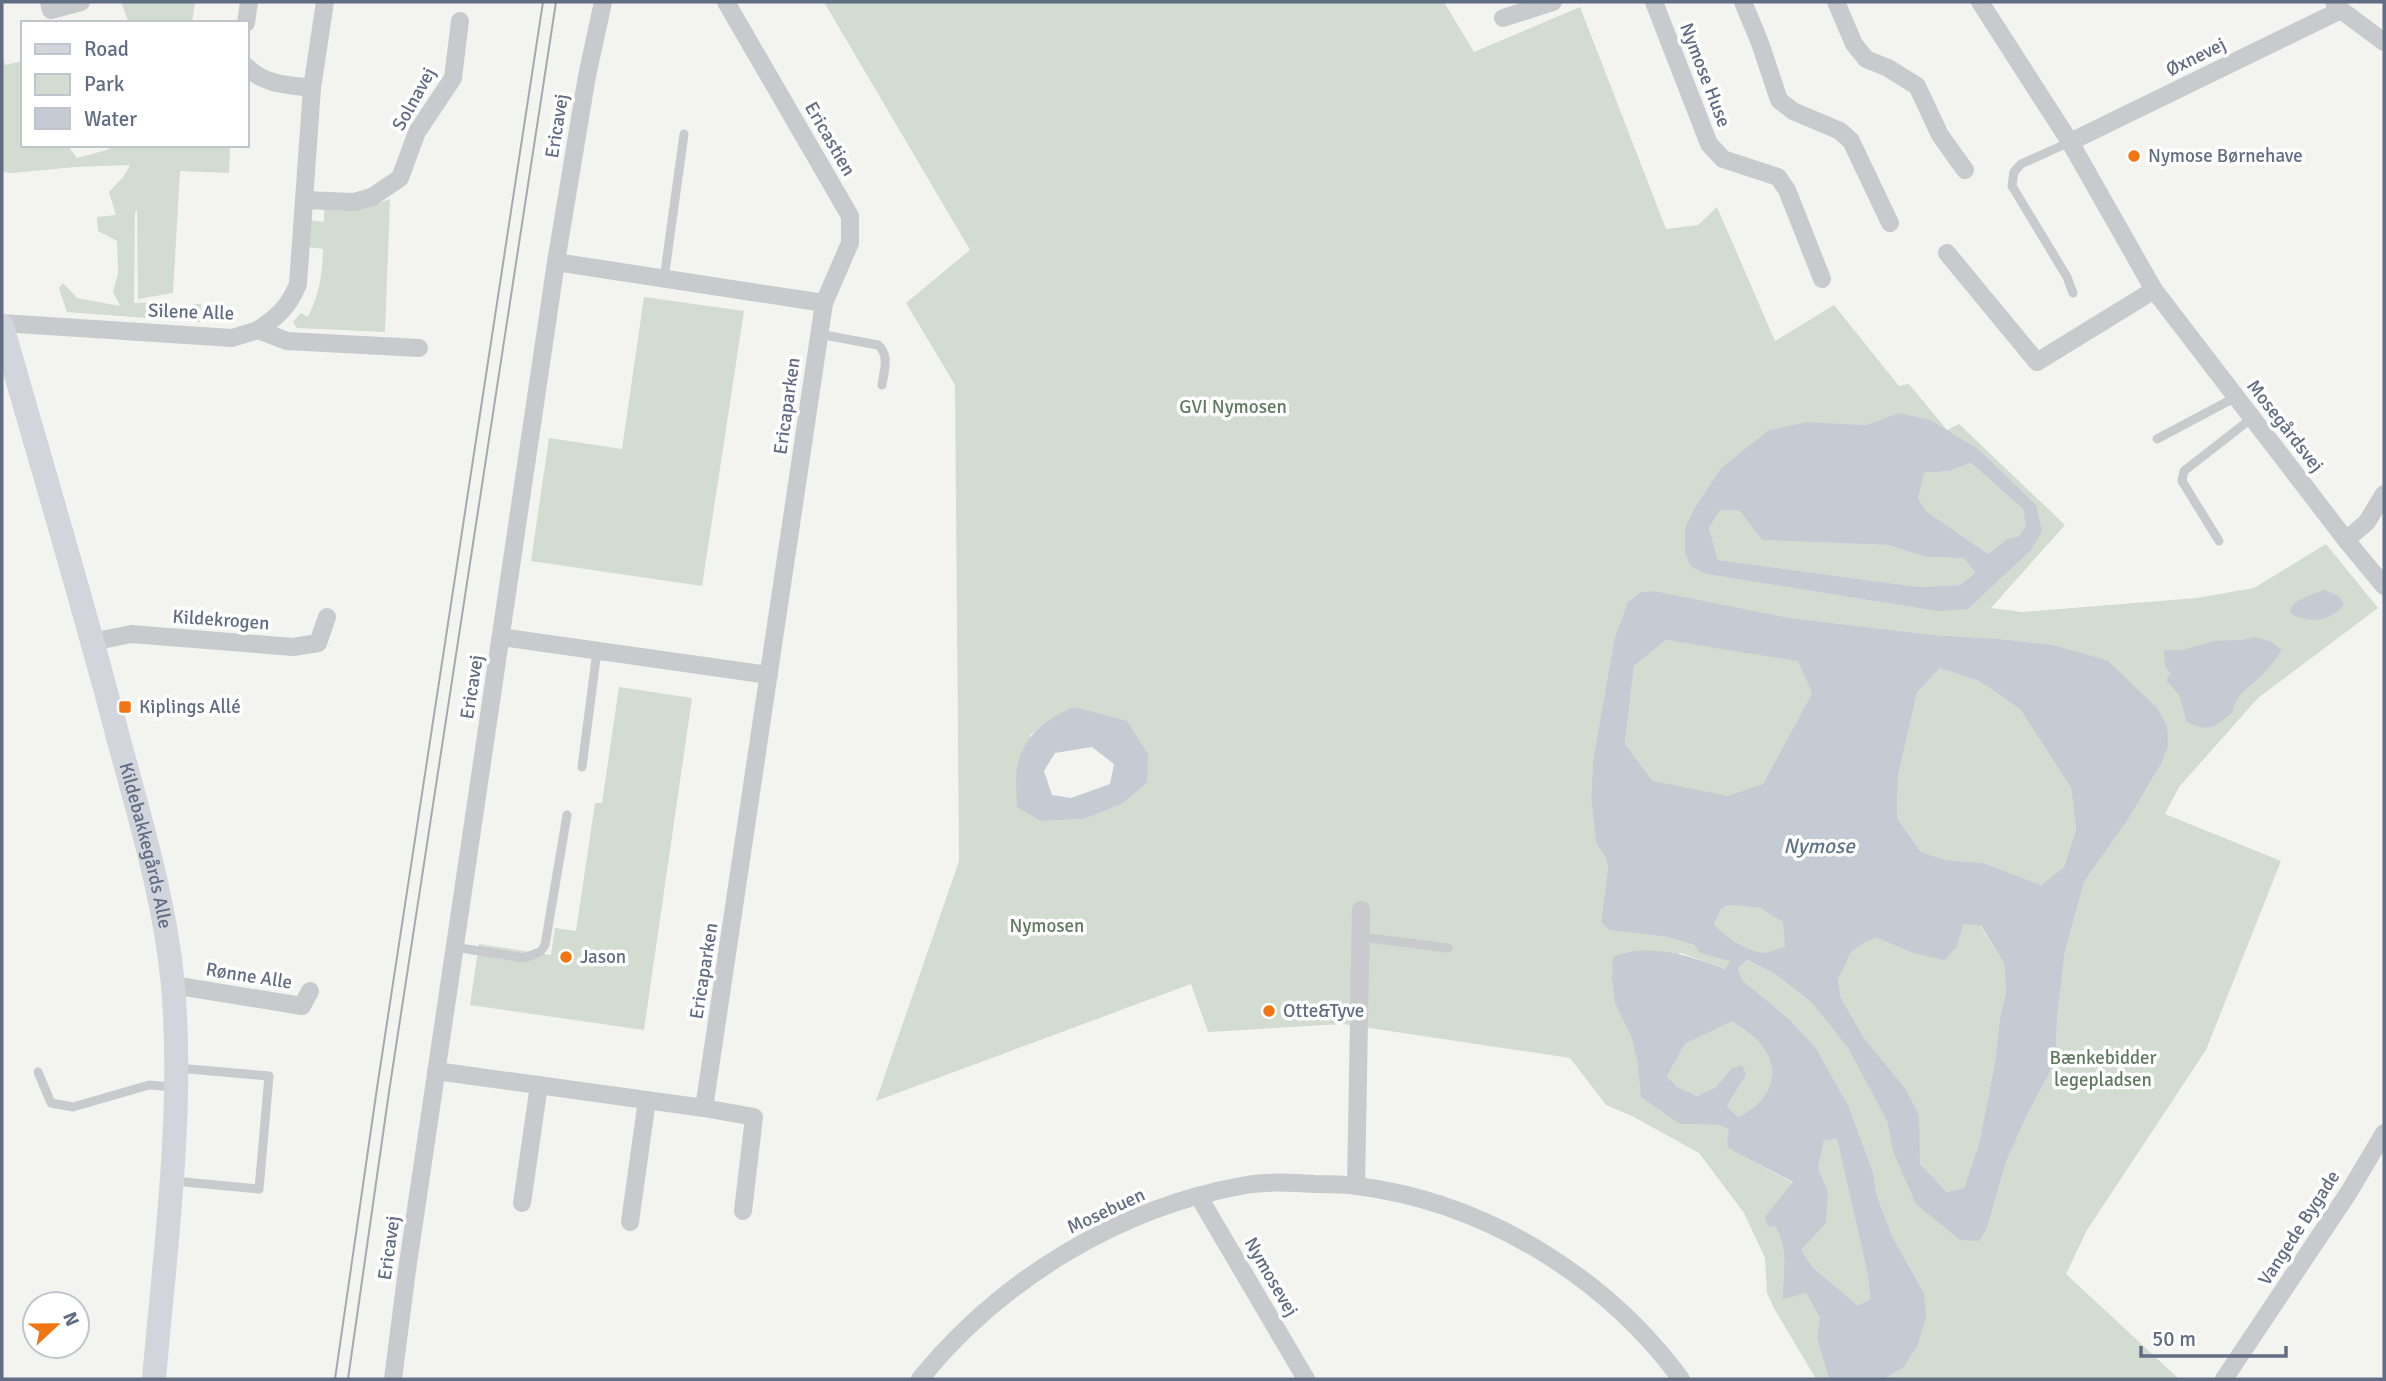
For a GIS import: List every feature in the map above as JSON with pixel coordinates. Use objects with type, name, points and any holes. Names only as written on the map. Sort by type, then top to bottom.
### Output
[{"type":"street","points":[[49,2],[51,10],[81,2]]},
{"type":"street","points":[[246,21],[249,2]]},
{"type":"street","points":[[258,330],[278,317],[291,302],[298,285],[312,88],[325,2]]},
{"type":"street","name":"Ericavej","points":[[393,1379],[556,262],[587,76],[603,2]]},
{"type":"street","name":"Ericastien","points":[[726,2],[850,216],[850,243],[824,303]]},
{"type":"street","points":[[1503,18],[1527,6],[1552,2]]},
{"type":"street","name":"Nymose Huse","points":[[1654,2],[1709,144],[1723,159],[1778,177],[1787,190],[1822,279]]},
{"type":"street","points":[[1743,2],[1779,100],[1793,111],[1840,131],[1851,141],[1890,223]]},
{"type":"street","points":[[1836,2],[1854,44],[1867,59],[1917,86],[1940,135],[1965,170]]},
{"type":"street","name":"Mosegårdsvej","points":[[1980,2],[2070,142],[2154,290],[2384,586]]},
{"type":"street","points":[[2337,6],[2384,42]]},
{"type":"street","name":"Øxnevej","points":[[2070,142],[2337,6]]},
{"type":"street","name":"Solnavej","points":[[304,200],[354,202],[372,197],[400,178],[417,131],[453,78],[460,21]]},
{"type":"street","points":[[248,68],[254,75],[267,81],[312,88]]},
{"type":"street","points":[[1947,253],[2037,362],[2154,290]]},
{"type":"street","points":[[556,262],[824,303]]},
{"type":"street","name":"Ericaparken","points":[[704,1108],[824,303]]},
{"type":"street","name":"Silene Alle","points":[[2,324],[232,338],[258,330],[287,341],[419,348]]},
{"type":"street","name":"Kildebakkegårds Alle","points":[[2,324],[158,882],[173,985],[175,1077],[171,1181],[154,1379]]},
{"type":"street","points":[[2346,540],[2367,522],[2384,494]]},
{"type":"street","name":"Kildekrogen","points":[[92,642],[131,634],[293,647],[318,643],[327,617]]},
{"type":"street","points":[[501,637],[769,675]]},
{"type":"street","points":[[1356,1185],[1361,910]]},
{"type":"street","name":"Rønne Alle","points":[[173,985],[302,1006],[310,991]]},
{"type":"street","points":[[436,1071],[754,1117],[743,1211]]},
{"type":"street","points":[[522,1202],[539,1085]]},
{"type":"street","points":[[630,1222],[647,1100]]},
{"type":"street","name":"Vangede Bygade","points":[[2224,1379],[2349,1192],[2384,1133]]},
{"type":"street","name":"Mosebuen","points":[[928,1376],[999,1298],[1061,1255],[1133,1217],[1247,1185],[1356,1185],[1422,1199],[1447,1208],[1497,1227],[1558,1261],[1623,1313],[1681,1379]]},
{"type":"street","name":"Nymosevej","points":[[1199,1197],[1306,1379]]},
{"type":"lane","points":[[664,279],[684,134]]},
{"type":"lane","points":[[2070,142],[2021,164],[2014,172],[2012,186],[2067,277],[2073,293]]},
{"type":"lane","points":[[819,334],[882,348],[885,357],[882,385]]},
{"type":"lane","points":[[2157,439],[2236,397]]},
{"type":"lane","points":[[2219,541],[2182,481],[2184,471],[2252,418]]},
{"type":"lane","points":[[582,767],[597,651]]},
{"type":"lane","points":[[454,947],[524,958],[540,952],[545,945],[567,815]]},
{"type":"lane","points":[[1360,936],[1448,948]]},
{"type":"lane","points":[[38,1072],[51,1103],[73,1107],[175,1077],[269,1076],[259,1189],[171,1181]]},
{"type":"green space","points":[[121,2],[195,2],[192,21],[128,21]]},
{"type":"green space","points":[[824,2],[1444,2],[1474,52],[1580,7],[1666,229],[1698,225],[1717,207],[1775,341],[1834,305],[1899,386],[1909,384],[1947,430],[1959,424],[2065,525],[1991,608],[2022,612],[2197,598],[2254,588],[2326,544],[2378,608],[2258,698],[2179,787],[2165,814],[2281,861],[2206,1050],[2087,1230],[2066,1274],[2179,1379],[1884,1379],[1903,1368],[1924,1293],[1892,1236],[1877,1196],[1873,1172],[1848,1105],[1816,1048],[1789,1019],[1742,980],[1738,968],[1746,960],[1775,974],[1812,1003],[1848,1048],[1887,1121],[1893,1151],[1987,1228],[2006,1162],[2056,1054],[2065,952],[2084,882],[2129,818],[2168,747],[2107,660],[2054,645],[1934,635],[1790,618],[1655,591],[1641,592],[1614,641],[1593,760],[1591,799],[1596,843],[1606,858],[1608,868],[1601,922],[1610,930],[1668,937],[1694,945],[1701,953],[1730,960],[1726,969],[1681,953],[1612,981],[1615,1002],[1631,1036],[1638,1063],[1680,1124],[1719,1125],[1730,1129],[1727,1140],[1729,1148],[1793,1183],[1775,1226],[1784,1253],[1783,1298],[1806,1293],[1820,1318],[1817,1338],[1829,1379],[1816,1379],[1775,1310],[1767,1293],[1765,1258],[1744,1213],[1699,1153],[1632,1116],[1606,1105],[1570,1058],[1343,1024],[1208,1032],[1191,984],[876,1101],[959,861],[955,385],[906,303],[970,250]],"holes":[[[1807,422],[1867,425],[1978,449],[2042,531],[1936,611],[1706,574],[1691,567],[1685,528],[1695,507],[1721,468],[1770,430]],[[1075,707],[1098,714],[1147,783],[1122,804],[1084,819],[1041,821],[1030,735]]]},
{"type":"green space","points":[[2,55],[5,65],[21,61],[21,147],[69,147],[77,158],[111,147],[230,147],[229,173],[180,171],[173,293],[138,299],[137,210],[135,213],[134,303],[159,302],[169,311],[194,313],[195,304],[201,304],[200,322],[67,312],[59,288],[63,283],[77,298],[120,306],[113,292],[118,273],[117,241],[98,231],[97,217],[116,215],[109,192],[130,165],[2,172]]},
{"type":"green space","points":[[390,199],[385,332],[297,328],[293,322],[301,313],[308,317],[321,276],[323,249],[309,247],[310,220],[324,222],[324,207],[357,208]]},
{"type":"green space","points":[[644,297],[744,311],[702,586],[531,561],[549,438],[622,449]]},
{"type":"green space","points":[[1971,463],[2023,509],[2027,526],[2019,536],[2007,539],[1988,554],[1926,511],[1918,498],[1923,473],[1949,471]]},
{"type":"green space","points":[[1720,509],[1739,510],[1762,540],[1888,545],[1926,557],[1964,558],[1975,573],[1960,585],[1919,587],[1718,560],[1709,528]]},
{"type":"green space","points":[[1666,640],[1798,660],[1812,693],[1763,784],[1728,797],[1653,781],[1625,744],[1634,666]]},
{"type":"green space","points":[[1940,668],[1979,681],[2020,709],[2071,788],[2076,829],[2064,867],[2041,885],[1983,863],[1946,860],[1921,852],[1897,818],[1898,776],[1917,693]]},
{"type":"green space","points":[[619,687],[692,698],[644,1030],[470,1005],[479,944],[551,955],[555,928],[576,931],[595,803],[602,803]]},
{"type":"green space","points":[[1730,905],[1760,908],[1784,922],[1785,946],[1769,952],[1755,951],[1725,934],[1714,924],[1721,909]]},
{"type":"green space","points":[[1962,924],[1980,926],[2004,963],[2006,992],[1979,1144],[1964,1188],[1947,1192],[1920,1164],[1905,1088],[1864,1038],[1841,998],[1838,980],[1851,952],[1865,942],[1877,938],[1913,953],[1957,946]]},
{"type":"green space","points":[[1733,1020],[1763,1046],[1773,1071],[1772,1081],[1763,1098],[1738,1117],[1727,1106],[1746,1075],[1731,1069],[1716,1087],[1697,1096],[1676,1086],[1667,1076],[1685,1044]]},
{"type":"green space","points":[[1837,1139],[1868,1276],[1870,1299],[1858,1307],[1811,1267],[1800,1250],[1806,1243],[1828,1191],[1818,1168],[1824,1141]]},
{"type":"water","points":[[1899,413],[1930,420],[1978,449],[2036,505],[2042,531],[2031,550],[1968,609],[1936,611],[1706,574],[1691,567],[1685,553],[1685,528],[1695,507],[1721,468],[1769,430],[1807,422],[1867,425]],"holes":[[[1971,463],[2023,509],[2026,526],[2019,536],[2007,539],[1988,554],[1926,511],[1918,498],[1924,473],[1949,471]],[[1720,510],[1739,510],[1762,540],[1888,545],[1926,557],[1964,558],[1975,573],[1960,585],[1919,587],[1718,560],[1709,528]]]},
{"type":"water","points":[[2324,590],[2340,597],[2344,605],[2338,611],[2318,620],[2304,619],[2290,613],[2298,601]]},
{"type":"water","name":"Nymose","points":[[1655,591],[1790,618],[1934,635],[2054,645],[2107,660],[2157,708],[2167,726],[2168,747],[2161,764],[2129,818],[2084,882],[2065,952],[2056,1054],[2006,1162],[1987,1228],[1979,1241],[1960,1240],[1916,1204],[1893,1151],[1887,1121],[1848,1048],[1812,1003],[1775,974],[1747,960],[1738,968],[1742,980],[1789,1019],[1816,1048],[1848,1105],[1873,1172],[1877,1196],[1892,1236],[1924,1293],[1926,1318],[1917,1346],[1903,1368],[1884,1379],[1829,1379],[1817,1338],[1820,1318],[1806,1293],[1783,1299],[1782,1244],[1775,1226],[1768,1227],[1765,1217],[1793,1182],[1728,1148],[1729,1129],[1719,1125],[1680,1124],[1641,1097],[1638,1064],[1631,1036],[1615,1003],[1613,957],[1655,951],[1684,956],[1725,969],[1730,961],[1700,953],[1694,945],[1668,937],[1609,930],[1601,922],[1608,868],[1606,858],[1596,843],[1591,799],[1593,760],[1614,641],[1628,602],[1641,592]],"holes":[[[1666,640],[1798,661],[1812,693],[1763,784],[1728,796],[1653,781],[1625,744],[1634,666]],[[1940,668],[1979,681],[2020,709],[2071,788],[2076,829],[2064,867],[2041,885],[1983,863],[1946,860],[1921,852],[1897,818],[1898,776],[1917,693]],[[1729,905],[1760,908],[1783,922],[1785,946],[1769,952],[1755,951],[1732,939],[1714,924],[1721,909]],[[1963,924],[1981,926],[2004,963],[2006,992],[1979,1144],[1964,1188],[1947,1192],[1920,1164],[1919,1115],[1905,1088],[1864,1038],[1841,998],[1838,980],[1851,952],[1865,942],[1877,938],[1913,953],[1945,960],[1957,946]],[[1732,1021],[1762,1046],[1772,1071],[1771,1081],[1763,1098],[1738,1117],[1727,1106],[1746,1075],[1742,1065],[1731,1069],[1716,1087],[1697,1096],[1676,1086],[1667,1076],[1685,1044]],[[1837,1139],[1868,1276],[1870,1299],[1858,1306],[1812,1267],[1801,1250],[1826,1223],[1828,1191],[1818,1168],[1824,1141]]]},
{"type":"water","points":[[2256,637],[2271,642],[2282,650],[2269,668],[2241,694],[2232,713],[2221,722],[2206,728],[2187,722],[2179,695],[2166,680],[2171,674],[2165,667],[2164,650],[2183,650],[2213,641]]},
{"type":"water","points":[[1075,707],[1127,721],[1148,754],[1147,783],[1122,804],[1084,819],[1041,821],[1017,807],[1016,782],[1020,757],[1037,730]],"holes":[[[1092,747],[1114,764],[1110,784],[1071,798],[1052,795],[1044,771],[1055,753]]]},
{"type":"tram line","points":[[335,1379],[543,2]]},
{"type":"tram line","points":[[348,1379],[389,1092],[556,2]]},
{"type":"place","name":"Nymose Børnehave","points":[[2134,156]]},
{"type":"place","name":"Kiplings Allé","points":[[125,707]]},
{"type":"place","name":"Jason","points":[[566,957]]},
{"type":"place","name":"Otte&Tyve","points":[[1269,1011]]},
{"type":"park label","name":"GVI Nymosen","points":[[1233,407]]},
{"type":"park label","name":"Nymosen","points":[[1047,926]]},
{"type":"park label","name":"Bænkebidder legepladsen","points":[[2103,1069]]}]
